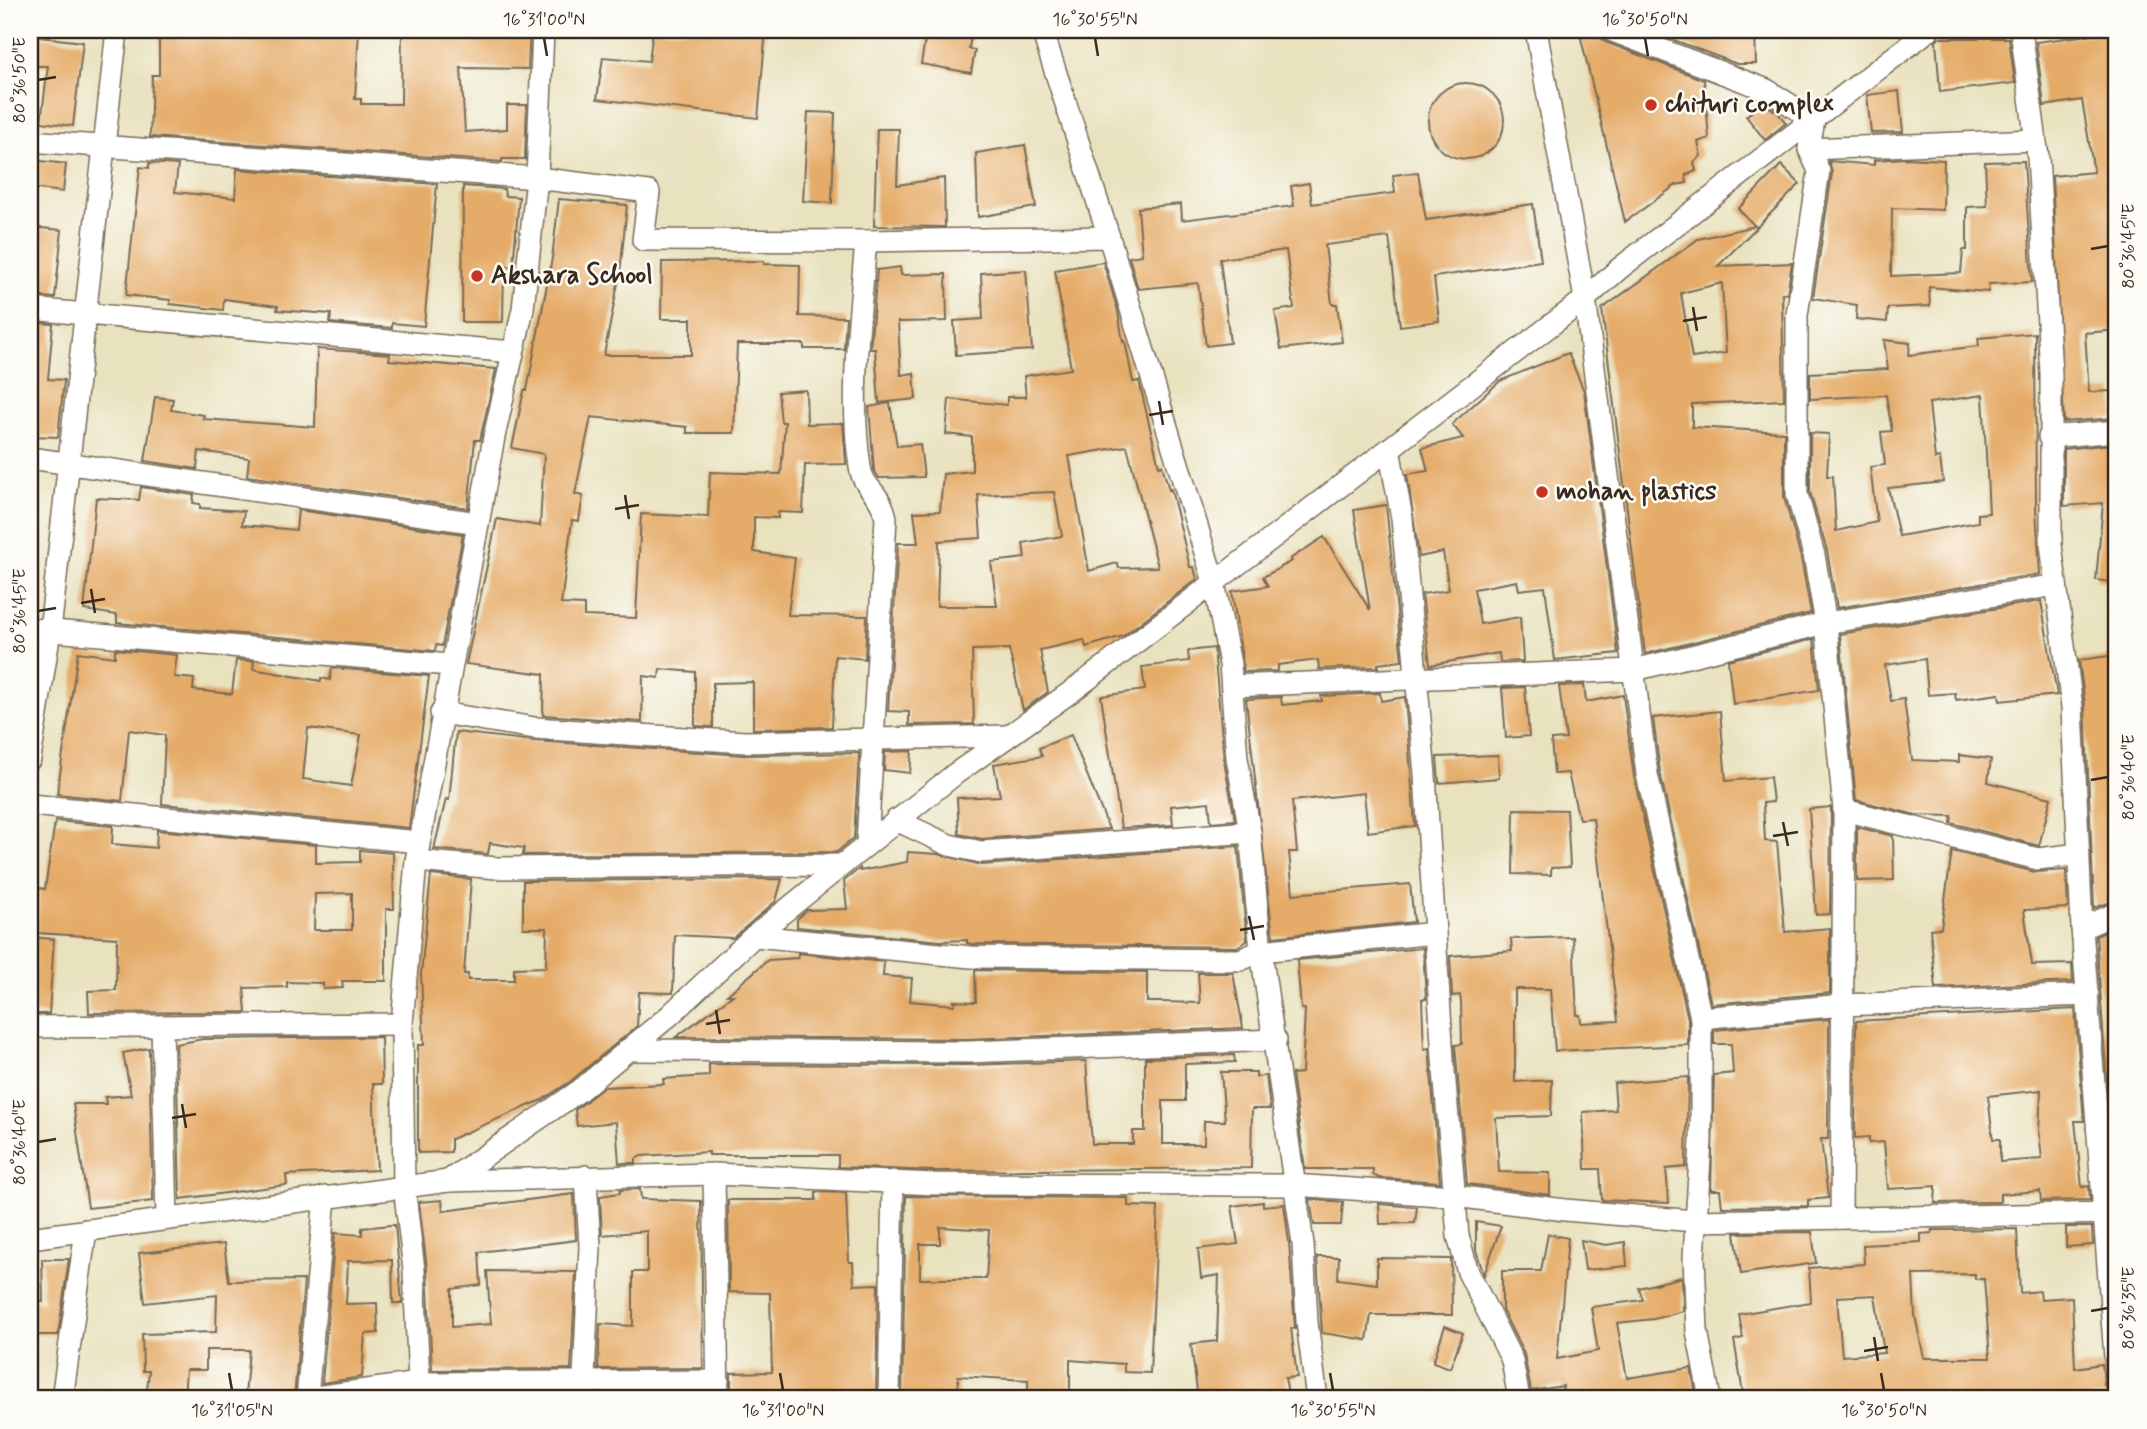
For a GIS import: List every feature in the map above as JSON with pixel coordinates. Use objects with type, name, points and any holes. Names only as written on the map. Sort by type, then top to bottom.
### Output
[{"type":"street","points":[[30,759],[40,630],[69,462],[117,30]]},
{"type":"street","points":[[419,1383],[414,1269],[404,1186],[402,1024],[417,851],[450,665],[523,309],[537,178],[543,30]]},
{"type":"street","points":[[1042,30],[1110,237],[1214,582],[1232,686],[1237,758],[1250,832],[1261,951],[1276,1040],[1293,1185],[1303,1244],[1307,1322],[1317,1399]]},
{"type":"street","points":[[1536,30],[1585,299],[1647,774],[1701,1018],[1701,1141],[1695,1221],[1697,1331],[1710,1399]]},
{"type":"street","points":[[1611,30],[1767,90],[1814,120]]},
{"type":"street","points":[[448,1181],[579,1091],[754,936],[896,820],[1390,449],[1929,30]]},
{"type":"street","points":[[2021,30],[2038,157],[2051,373],[2051,545],[2072,707],[2082,928],[2112,1213],[2117,1383]]},
{"type":"street","points":[[1814,120],[1810,149],[1819,171],[1797,315],[1797,494],[1814,555],[1826,623],[1844,810],[1841,1217]]},
{"type":"street","points":[[1810,149],[2035,140]]},
{"type":"street","points":[[30,141],[537,178],[649,191],[643,240],[866,241],[1110,237]]},
{"type":"street","points":[[866,241],[855,417],[860,471],[867,486],[882,500],[886,518],[867,843]]},
{"type":"street","points":[[30,309],[86,317],[513,352]]},
{"type":"street","points":[[2049,437],[2117,431]]},
{"type":"street","points":[[1390,449],[1402,518],[1416,678],[1458,1236],[1468,1272],[1512,1360],[1519,1399]]},
{"type":"street","points":[[30,458],[478,523]]},
{"type":"street","points":[[1232,686],[1634,670],[1826,623],[2056,585]]},
{"type":"street","points":[[40,630],[450,665]]},
{"type":"street","points":[[442,713],[535,728],[745,742],[1008,736]]},
{"type":"street","points":[[30,805],[417,851],[510,868],[839,865]]},
{"type":"street","points":[[1844,810],[2038,859],[2079,854]]},
{"type":"street","points":[[896,820],[949,845],[981,852],[1250,832]]},
{"type":"street","points":[[2082,928],[2117,913]]},
{"type":"street","points":[[754,936],[971,957],[1240,960],[1261,951],[1435,933]]},
{"type":"street","points":[[1701,1018],[1843,1005],[2088,995]]},
{"type":"street","points":[[30,1027],[402,1024]]},
{"type":"street","points":[[162,1026],[167,1219]]},
{"type":"street","points":[[627,1050],[968,1052],[1276,1040]]},
{"type":"street","points":[[30,1238],[448,1181],[714,1174],[894,1181],[1293,1185],[1455,1196],[1564,1210],[1695,1221],[2112,1213]]},
{"type":"street","points":[[325,1197],[307,1399],[419,1383],[583,1389],[718,1390],[714,1174]]},
{"type":"street","points":[[583,1389],[590,1247],[586,1176]]},
{"type":"street","points":[[889,1399],[894,1181]]},
{"type":"street","points":[[62,1399],[86,1230]]},
{"type":"building","points":[[159,30],[359,30],[355,99],[361,99],[361,104],[401,104],[402,30],[530,30],[528,69],[461,68],[465,132],[507,129],[507,105],[527,105],[525,159],[502,159],[502,162],[150,137],[152,75],[159,75]]},
{"type":"building","points":[[653,30],[766,30],[758,118],[597,99],[603,57],[649,61]]},
{"type":"building","points":[[944,30],[972,30],[969,49],[975,50],[971,73],[921,64],[926,34],[943,37]]},
{"type":"building","name":"chituri complex","points":[[1579,30],[1597,33],[1605,42],[1704,80],[1709,138],[1698,142],[1701,156],[1694,162],[1696,171],[1686,175],[1687,183],[1676,185],[1625,222]]},
{"type":"building","points":[[1660,30],[1755,30],[1756,64],[1737,64],[1658,34]]},
{"type":"building","points":[[2117,31],[2117,330],[2085,333],[2089,392],[2113,391],[2115,418],[2064,422],[2052,176],[2094,172],[2082,100],[2044,106],[2036,42]]},
{"type":"building","points":[[30,36],[83,42],[73,126],[41,122],[48,66],[30,66]]},
{"type":"building","points":[[1939,38],[2009,38],[2015,83],[1940,92],[1936,41]]},
{"type":"building","points":[[1466,83],[1481,86],[1493,94],[1501,106],[1504,121],[1501,136],[1493,148],[1481,156],[1466,159],[1451,156],[1439,148],[1431,136],[1428,121],[1431,106],[1439,94],[1451,86]]},
{"type":"building","points":[[1899,91],[1903,132],[1871,133],[1867,95]]},
{"type":"building","points":[[1763,103],[1778,113],[1786,123],[1765,140],[1746,116]]},
{"type":"building","points":[[808,112],[835,113],[832,203],[803,201]]},
{"type":"building","points":[[877,129],[899,129],[897,185],[944,178],[945,227],[874,226]]},
{"type":"building","points":[[1025,145],[1036,207],[978,217],[976,153]]},
{"type":"building","points":[[32,160],[66,164],[63,192],[30,188]]},
{"type":"building","points":[[1874,160],[1944,160],[1943,210],[1892,208],[1891,276],[1961,273],[1963,250],[1967,250],[1967,207],[1987,206],[1985,162],[2024,161],[2032,282],[1989,284],[1988,292],[1929,287],[1930,306],[1888,308],[1887,322],[1856,319],[1857,305],[1813,298],[1832,173],[1829,161],[1874,165]]},
{"type":"building","points":[[149,163],[178,165],[175,192],[235,198],[237,169],[437,184],[424,326],[392,323],[392,328],[330,323],[331,314],[277,310],[278,306],[224,299],[223,310],[170,304],[170,300],[126,295],[140,167],[149,168]]},
{"type":"building","points":[[1781,165],[1800,184],[1718,266],[1792,263],[1787,294],[1782,293],[1784,400],[1692,404],[1692,427],[1784,432],[1784,497],[1801,558],[1811,613],[1645,654],[1602,309],[1698,239],[1755,226],[1738,209]],"holes":[[[1722,283],[1726,353],[1692,358],[1681,293]]]},
{"type":"building","points":[[1418,172],[1426,220],[1533,204],[1541,261],[1434,277],[1439,321],[1400,326],[1389,237],[1325,245],[1332,304],[1337,304],[1342,342],[1281,349],[1275,311],[1294,308],[1286,250],[1220,259],[1230,343],[1206,346],[1198,283],[1138,289],[1129,257],[1142,255],[1138,208],[1181,204],[1182,220],[1294,206],[1291,186],[1309,183],[1312,204],[1395,193],[1393,175]]},
{"type":"building","points":[[463,186],[504,189],[505,196],[519,197],[513,267],[504,266],[503,322],[462,322]]},
{"type":"building","points":[[559,199],[627,205],[620,273],[604,355],[691,355],[691,319],[661,319],[662,262],[764,261],[764,264],[800,265],[799,316],[846,317],[844,349],[804,349],[804,344],[737,344],[734,433],[687,433],[687,427],[591,417],[575,494],[583,496],[579,521],[572,520],[561,604],[584,605],[584,616],[636,618],[641,514],[708,517],[710,472],[781,474],[785,422],[781,422],[778,392],[806,390],[807,424],[843,423],[846,464],[805,465],[803,513],[778,512],[778,518],[754,517],[754,552],[795,558],[788,615],[867,616],[865,659],[835,656],[832,727],[753,729],[753,682],[713,683],[713,727],[695,726],[695,672],[660,669],[659,678],[643,676],[642,722],[543,715],[544,674],[466,664],[497,519],[540,526],[544,454],[512,448],[524,390],[527,390],[552,258]]},
{"type":"building","points":[[30,227],[62,230],[55,298],[30,296]]},
{"type":"building","points":[[1103,262],[1118,311],[1133,382],[1139,381],[1159,466],[1162,465],[1169,490],[1171,489],[1190,567],[1194,567],[1197,579],[1123,636],[1086,647],[1084,640],[1040,650],[1048,692],[1023,710],[1009,649],[972,650],[974,724],[909,725],[909,712],[888,711],[898,543],[918,543],[914,512],[940,511],[943,474],[972,471],[972,437],[946,434],[949,399],[1007,405],[1007,397],[1026,397],[1024,376],[1071,369],[1055,270]],"holes":[[[1127,446],[1158,567],[1119,568],[1117,563],[1089,571],[1069,456]],[[1054,492],[1062,536],[1023,543],[1025,558],[991,562],[997,606],[937,606],[939,541],[981,538],[978,495]]]},
{"type":"building","points":[[900,267],[901,275],[946,274],[947,321],[898,322],[901,375],[914,373],[916,399],[879,403],[875,349],[870,349],[877,270]]},
{"type":"building","points":[[1026,270],[1032,350],[956,355],[954,321],[983,319],[981,273]]},
{"type":"building","points":[[30,322],[53,324],[48,379],[64,380],[58,437],[30,436]]},
{"type":"building","points":[[2035,333],[2036,509],[2040,574],[1837,608],[1827,551],[1810,492],[1810,433],[1829,434],[1827,476],[1833,476],[1836,531],[1877,522],[1870,467],[1885,465],[1881,432],[1892,431],[1886,395],[1810,399],[1810,373],[1888,369],[1884,340],[1910,343],[1909,355],[1979,346],[1978,338]],"holes":[[[1983,395],[1989,513],[1978,514],[1978,522],[1899,536],[1888,488],[1943,482],[1940,458],[1935,459],[1929,403]]]},
{"type":"building","points":[[317,349],[390,354],[389,360],[496,369],[480,440],[475,440],[468,508],[247,476],[249,458],[199,451],[197,469],[145,461],[155,397],[173,399],[171,410],[204,415],[203,419],[315,427]]},
{"type":"building","points":[[1568,353],[1584,391],[1618,653],[1555,660],[1545,587],[1519,590],[1517,581],[1474,589],[1480,624],[1520,617],[1523,661],[1500,662],[1499,653],[1430,665],[1422,594],[1449,590],[1443,552],[1419,557],[1407,474],[1428,471],[1422,448],[1463,438],[1452,424],[1500,381]]},
{"type":"building","points":[[890,403],[897,446],[920,444],[924,477],[879,478],[874,470],[869,407]]},
{"type":"building","points":[[2113,444],[2112,467],[2117,466],[2117,583],[2096,580],[2103,503],[2064,506],[2064,449]]},
{"type":"building","points":[[141,487],[194,495],[193,503],[200,504],[200,508],[244,511],[242,525],[296,530],[298,510],[463,534],[442,646],[436,645],[435,651],[117,623],[117,615],[84,610],[96,498],[139,500]]},
{"type":"building","points":[[1386,505],[1402,661],[1378,664],[1378,667],[1319,669],[1318,660],[1278,665],[1278,671],[1244,672],[1232,591],[1268,586],[1263,577],[1292,561],[1290,559],[1324,537],[1370,610],[1354,510]]},
{"type":"building","points":[[2041,601],[2057,695],[2000,701],[1999,694],[1956,700],[1955,693],[1928,695],[1925,659],[1885,665],[1891,701],[1904,699],[1912,760],[1959,762],[1959,755],[1991,759],[1988,782],[2051,798],[2039,846],[1951,823],[1952,816],[1916,815],[1856,800],[1840,634]]},
{"type":"building","points":[[1814,639],[1819,690],[1733,704],[1728,660]]},
{"type":"building","points":[[1214,648],[1224,760],[1235,820],[1211,822],[1209,802],[1171,806],[1173,825],[1121,828],[1101,696],[1145,690],[1142,667],[1189,661],[1188,651]]},
{"type":"building","points":[[115,649],[177,655],[174,677],[194,679],[193,690],[232,694],[236,660],[254,661],[253,669],[321,681],[321,678],[330,680],[332,668],[429,676],[409,828],[162,804],[165,735],[129,730],[122,801],[57,794],[78,652],[115,657]],"holes":[[[308,728],[361,735],[351,786],[303,779]]]},
{"type":"building","points":[[2117,655],[2117,900],[2094,908],[2085,706],[2079,660]]},
{"type":"building","points":[[1584,685],[1586,702],[1623,695],[1634,777],[1688,1019],[1688,1045],[1555,1051],[1550,989],[1515,989],[1515,1082],[1552,1080],[1551,1116],[1496,1118],[1499,1172],[1550,1173],[1550,1195],[1467,1184],[1455,1045],[1462,1044],[1461,1002],[1460,995],[1452,996],[1450,956],[1512,951],[1511,939],[1573,937],[1577,1015],[1580,1015],[1581,1023],[1618,1021],[1593,818],[1579,819],[1568,773],[1554,774],[1551,740],[1566,739],[1559,686]]},
{"type":"building","points":[[1525,687],[1529,736],[1506,738],[1502,688]]},
{"type":"building","points":[[1380,693],[1381,701],[1405,697],[1415,826],[1368,832],[1364,793],[1292,801],[1297,852],[1289,852],[1293,894],[1410,884],[1414,922],[1273,937],[1246,699],[1281,697],[1282,705],[1322,701],[1321,696]]},
{"type":"building","points":[[1720,711],[1726,781],[1770,777],[1773,802],[1763,803],[1765,841],[1777,842],[1785,932],[1830,928],[1830,993],[1711,1004],[1660,772],[1653,718]]},
{"type":"building","points":[[456,732],[534,741],[744,755],[859,753],[854,838],[837,852],[523,855],[524,848],[490,843],[488,854],[434,849],[446,799],[449,800]]},
{"type":"building","points":[[1071,735],[1109,829],[982,839],[959,834],[957,798],[1000,796],[994,764],[1042,756],[1039,748]]},
{"type":"building","points":[[912,751],[910,773],[884,770],[885,752]]},
{"type":"building","points":[[1498,755],[1499,778],[1439,783],[1437,757]]},
{"type":"building","points":[[1831,807],[1830,914],[1816,915],[1809,809]]},
{"type":"building","points":[[1514,809],[1567,810],[1570,867],[1551,868],[1551,875],[1513,874]]},
{"type":"building","points":[[55,821],[113,826],[112,844],[156,848],[157,830],[316,845],[316,863],[360,862],[360,850],[393,853],[394,909],[386,909],[386,981],[342,981],[343,988],[323,989],[323,983],[287,982],[287,987],[244,988],[246,1012],[89,1013],[88,991],[116,990],[117,938],[37,933],[39,888],[45,889]],"holes":[[[352,893],[352,930],[314,930],[315,894]]]},
{"type":"building","points":[[1857,827],[1893,836],[1894,880],[1857,881]]},
{"type":"building","points":[[1238,846],[1247,941],[1237,947],[972,944],[967,943],[967,940],[940,941],[797,927],[797,919],[807,910],[847,909],[844,881],[860,868],[860,871],[907,862],[908,852],[938,854],[982,865]]},
{"type":"building","points":[[1952,851],[2035,872],[2066,870],[2068,908],[2024,910],[2032,965],[2072,964],[2073,982],[1936,988],[1930,929],[1941,928]]},
{"type":"building","points":[[431,875],[471,879],[464,974],[468,974],[468,980],[514,980],[514,968],[546,967],[547,928],[523,928],[523,881],[782,879],[776,901],[733,938],[675,935],[673,993],[639,992],[637,1026],[571,1081],[542,1100],[451,1139],[451,1152],[418,1153],[418,1045],[424,1045],[421,974]]},
{"type":"building","points":[[2117,927],[2117,1122],[2110,1121],[2096,936]]},
{"type":"building","points":[[30,937],[54,939],[49,1014],[30,1014]]},
{"type":"building","points":[[1423,948],[1426,999],[1422,999],[1424,1049],[1429,1048],[1440,1182],[1379,1178],[1373,1175],[1373,1169],[1305,1169],[1292,1074],[1302,1073],[1305,1009],[1301,1009],[1297,960]]},
{"type":"building","points":[[798,953],[884,962],[883,976],[912,978],[910,1001],[954,1005],[954,1001],[976,1002],[975,970],[1147,972],[1147,1002],[1200,1003],[1198,973],[1233,973],[1243,1028],[968,1039],[676,1037],[733,995],[727,995],[768,960],[798,958]]},
{"type":"building","points":[[2075,1009],[2084,1121],[2075,1121],[2082,1187],[2089,1186],[2090,1200],[2041,1201],[2040,1191],[2000,1194],[2000,1202],[1935,1203],[1936,1186],[1888,1189],[1884,1142],[1869,1143],[1869,1137],[1855,1138],[1856,1021]],"holes":[[[2041,1090],[2039,1132],[2042,1159],[2000,1162],[2000,1139],[1993,1139],[1988,1096]]]},
{"type":"building","points":[[1829,1019],[1828,1139],[1821,1139],[1828,1198],[1808,1200],[1808,1206],[1722,1207],[1720,1190],[1711,1190],[1714,1075],[1733,1073],[1731,1044],[1714,1044],[1714,1030]]},
{"type":"building","points":[[381,1037],[382,1084],[373,1084],[377,1170],[286,1175],[287,1185],[180,1199],[176,1044],[203,1039]]},
{"type":"building","points":[[149,1048],[153,1201],[88,1208],[73,1104],[106,1104],[105,1097],[131,1095],[123,1053]]},
{"type":"building","points":[[1234,1055],[1235,1062],[1185,1064],[1185,1101],[1163,1101],[1163,1144],[1204,1144],[1204,1121],[1225,1121],[1221,1072],[1256,1072],[1256,1077],[1266,1076],[1270,1109],[1252,1109],[1251,1168],[934,1171],[838,1167],[838,1155],[709,1155],[709,1152],[641,1156],[636,1159],[636,1163],[619,1163],[616,1122],[577,1126],[575,1110],[604,1087],[664,1084],[663,1079],[709,1076],[709,1064],[969,1065],[1086,1061],[1092,1144],[1133,1144],[1133,1131],[1145,1131],[1145,1058]]},
{"type":"building","points":[[1688,1077],[1686,1167],[1666,1169],[1669,1203],[1602,1200],[1600,1169],[1585,1169],[1583,1112],[1616,1110],[1614,1083]]},
{"type":"building","points":[[640,1189],[641,1199],[701,1201],[703,1368],[598,1369],[600,1324],[633,1326],[633,1272],[647,1272],[647,1231],[602,1235],[600,1196],[620,1193],[620,1190]]},
{"type":"building","points":[[816,1192],[846,1193],[849,1262],[853,1262],[854,1285],[878,1284],[876,1399],[731,1399],[731,1373],[772,1372],[770,1293],[729,1292],[728,1200],[816,1200]]},
{"type":"building","points":[[574,1194],[576,1240],[479,1252],[481,1285],[452,1289],[452,1327],[491,1324],[487,1271],[576,1272],[571,1369],[432,1370],[427,1269],[419,1202],[442,1200],[443,1211]]},
{"type":"building","points":[[906,1196],[1128,1198],[1128,1206],[1158,1207],[1150,1373],[1124,1372],[1124,1364],[1070,1360],[1070,1399],[1028,1399],[1028,1380],[958,1376],[959,1399],[902,1399]],"holes":[[[940,1227],[989,1230],[986,1279],[920,1279],[920,1244],[940,1244]]]},
{"type":"building","points":[[1310,1199],[1343,1202],[1341,1225],[1314,1225]]},
{"type":"building","points":[[1263,1202],[1263,1206],[1284,1204],[1295,1329],[1291,1328],[1297,1377],[1285,1378],[1289,1399],[1198,1399],[1191,1344],[1217,1341],[1219,1275],[1201,1278],[1198,1249],[1238,1244],[1232,1206]]},
{"type":"building","points":[[1379,1204],[1417,1207],[1415,1223],[1380,1224]]},
{"type":"building","points":[[1476,1222],[1501,1226],[1484,1275],[1476,1250]]},
{"type":"building","points":[[395,1225],[402,1303],[393,1303],[392,1260],[348,1261],[346,1304],[377,1303],[378,1333],[365,1334],[362,1377],[322,1383],[335,1233],[362,1235],[362,1228]]},
{"type":"building","points":[[2066,1227],[2092,1227],[2093,1245],[2066,1247]]},
{"type":"building","points":[[2017,1229],[2020,1293],[2040,1291],[2041,1299],[2072,1297],[2075,1368],[2102,1364],[2104,1385],[2113,1395],[2084,1399],[1919,1399],[1919,1394],[1897,1399],[1744,1399],[1734,1340],[1743,1338],[1739,1314],[1811,1302],[1809,1268],[1864,1264],[1863,1245],[1921,1242],[1921,1234],[1932,1233],[1932,1230]],"holes":[[[1975,1274],[1975,1279],[1984,1279],[1990,1358],[1924,1358],[1915,1316],[1913,1275]],[[1875,1295],[1884,1353],[1842,1356],[1837,1297]]]},
{"type":"building","points":[[1812,1232],[1816,1263],[1741,1274],[1735,1233]]},
{"type":"building","points":[[1548,1234],[1568,1238],[1557,1359],[1598,1351],[1591,1307],[1643,1300],[1639,1288],[1682,1277],[1683,1311],[1654,1319],[1617,1323],[1627,1378],[1691,1368],[1697,1399],[1561,1399],[1563,1386],[1531,1391],[1524,1354],[1502,1310],[1502,1271],[1541,1271]]},
{"type":"building","points":[[1581,1240],[1606,1245],[1625,1242],[1627,1266],[1585,1270]]},
{"type":"building","points":[[224,1244],[229,1281],[304,1280],[294,1399],[245,1396],[249,1350],[206,1350],[206,1370],[186,1370],[184,1399],[146,1399],[149,1371],[143,1371],[142,1334],[216,1332],[217,1295],[145,1303],[139,1253]]},
{"type":"building","points":[[1317,1257],[1339,1257],[1338,1279],[1377,1284],[1377,1258],[1451,1259],[1452,1315],[1371,1315],[1367,1340],[1322,1333]]},
{"type":"building","points":[[42,1259],[69,1259],[58,1335],[30,1335],[30,1300],[43,1302]]},
{"type":"building","points":[[1445,1326],[1463,1333],[1450,1368],[1433,1362]]},
{"type":"building","points":[[705,1394],[705,1399],[596,1399],[596,1395]]},
{"type":"building","points":[[570,1395],[570,1399],[422,1399],[422,1396]]},
{"type":"place","name":"chituri complex","points":[[1651,105]]},
{"type":"place","name":"Akshara School","points":[[477,276]]},
{"type":"place","name":"mohan plastics","points":[[1542,492]]}]
